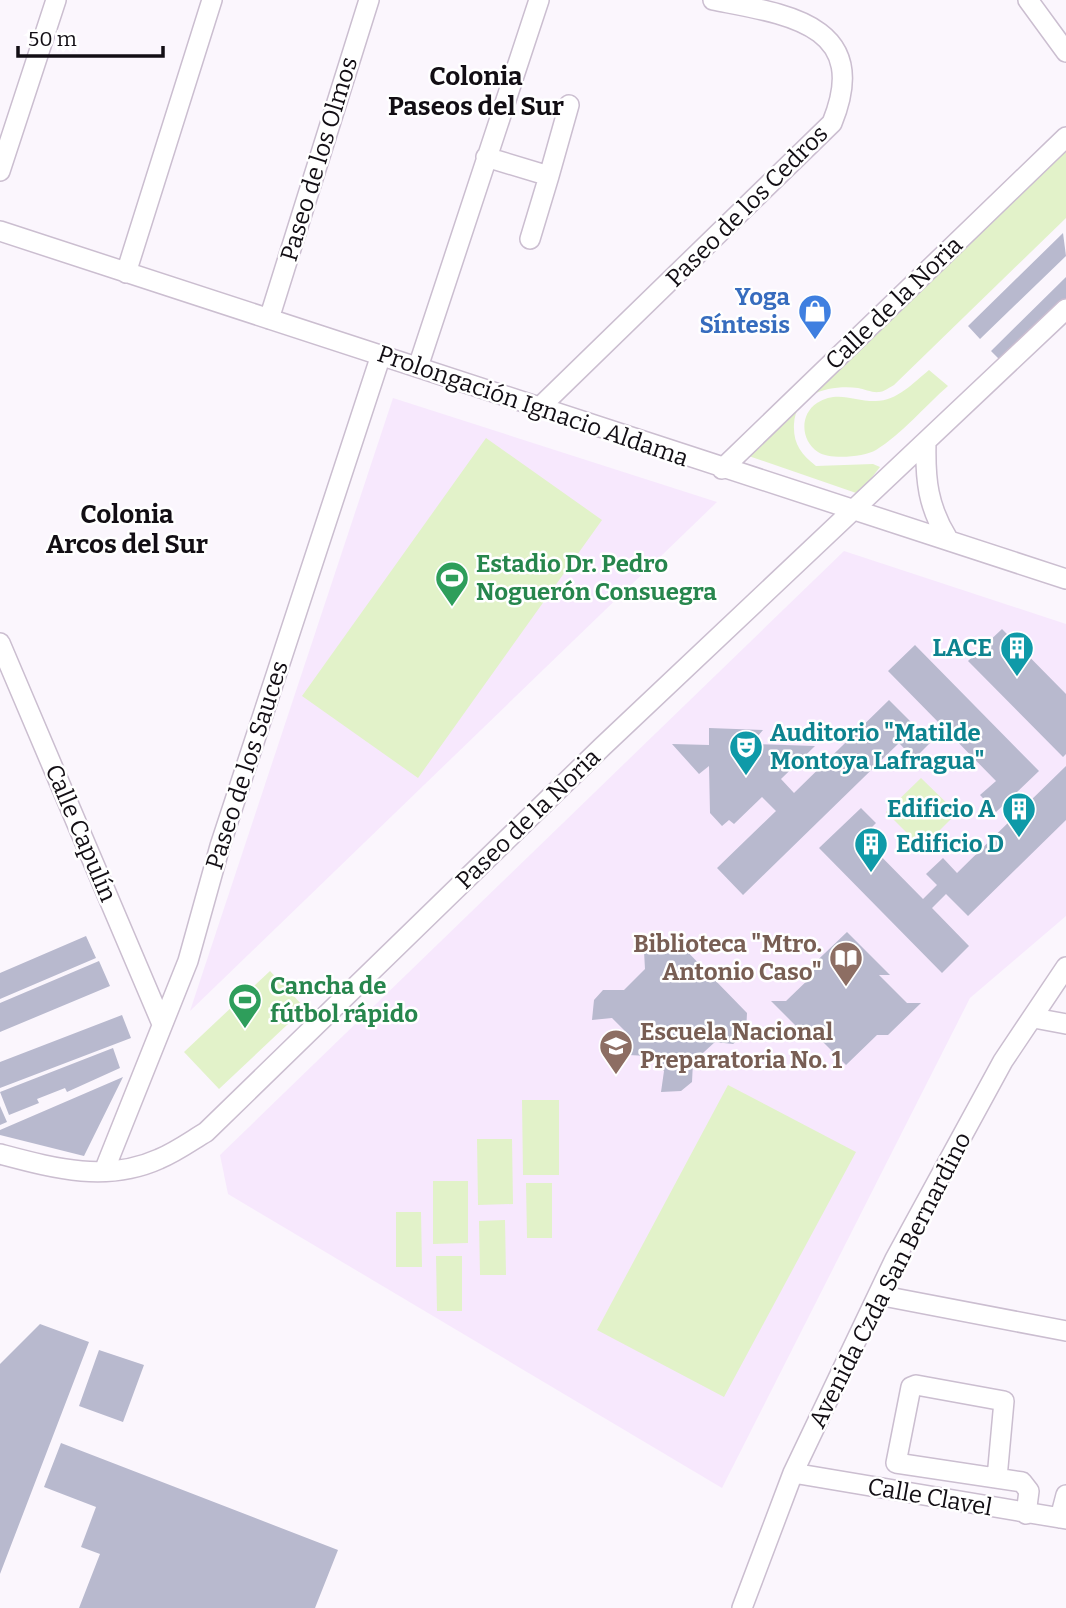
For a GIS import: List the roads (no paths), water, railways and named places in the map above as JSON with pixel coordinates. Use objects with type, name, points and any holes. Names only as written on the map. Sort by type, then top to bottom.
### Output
[{"type":"street","points":[[0,171],[56,0]]},
{"type":"street","points":[[125,273],[212,0]]},
{"type":"street","name":"Paseo de los Olmos","points":[[269,319],[369,0]]},
{"type":"street","points":[[418,367],[539,0]]},
{"type":"street","name":"Paseo de los Cedros","points":[[539,408],[832,123],[844,83],[833,47],[821,31],[786,15],[713,0]]},
{"type":"street","points":[[1028,0],[1066,52]]},
{"type":"street","points":[[530,239],[569,105]]},
{"type":"street","name":"Calle de la Noria","points":[[723,469],[1066,136]]},
{"type":"street","points":[[486,157],[549,176]]},
{"type":"street","name":"Prolongación Ignacio Aldama","points":[[0,231],[1066,579]]},
{"type":"street","points":[[853,510],[1066,309]]},
{"type":"street","name":"Paseo de los Sauces","points":[[104,1171],[188,961],[220,846],[381,355]]},
{"type":"street","points":[[926,442],[928,499],[935,519],[948,539]]},
{"type":"street","name":"Paseo de la Noria","points":[[0,1154],[79,1173],[131,1169],[160,1159],[206,1132],[602,747],[853,510]]},
{"type":"street","name":"Calle Capulín","points":[[0,643],[162,1024]]},
{"type":"street","name":"Avenida Czda San Bernardino","points":[[742,1608],[793,1472],[930,1193],[1003,1061],[1066,967]]},
{"type":"street","points":[[1034,1018],[1066,1024]]},
{"type":"street","points":[[878,1296],[1066,1331]]},
{"type":"street","points":[[997,1478],[1004,1402],[928,1387],[911,1387],[896,1463],[997,1478],[1027,1486],[1026,1514]]},
{"type":"street","name":"Calle Clavel","points":[[793,1472],[1026,1514],[1063,1518]]},
{"type":"street","points":[[1063,1518],[1066,1495]]},
{"type":"place","name":"Yoga Síntesis","points":[[815,341]]},
{"type":"place","name":"Estadio Dr. Pedro Noguerón Consuegra","points":[[452,608]]},
{"type":"place","name":"LACE","points":[[1017,678]]},
{"type":"place","name":"Auditorio \"Matilde Montoya Lafragua\"","points":[[746,777]]},
{"type":"place","name":"Edificio A","points":[[1019,839]]},
{"type":"place","name":"Edificio D","points":[[871,874]]},
{"type":"place","name":"Biblioteca \"Mtro. Antonio Caso\"","points":[[846,988]]},
{"type":"place","name":"Cancha de fútbol rápido","points":[[245,1030]]},
{"type":"place","name":"Escuela Nacional Preparatoria No. 1","points":[[616,1076]]},
{"type":"district","name":"Colonia Paseos del Sur","points":[[476,91]]},
{"type":"district","name":"Colonia Arcos del Sur","points":[[127,529]]}]
